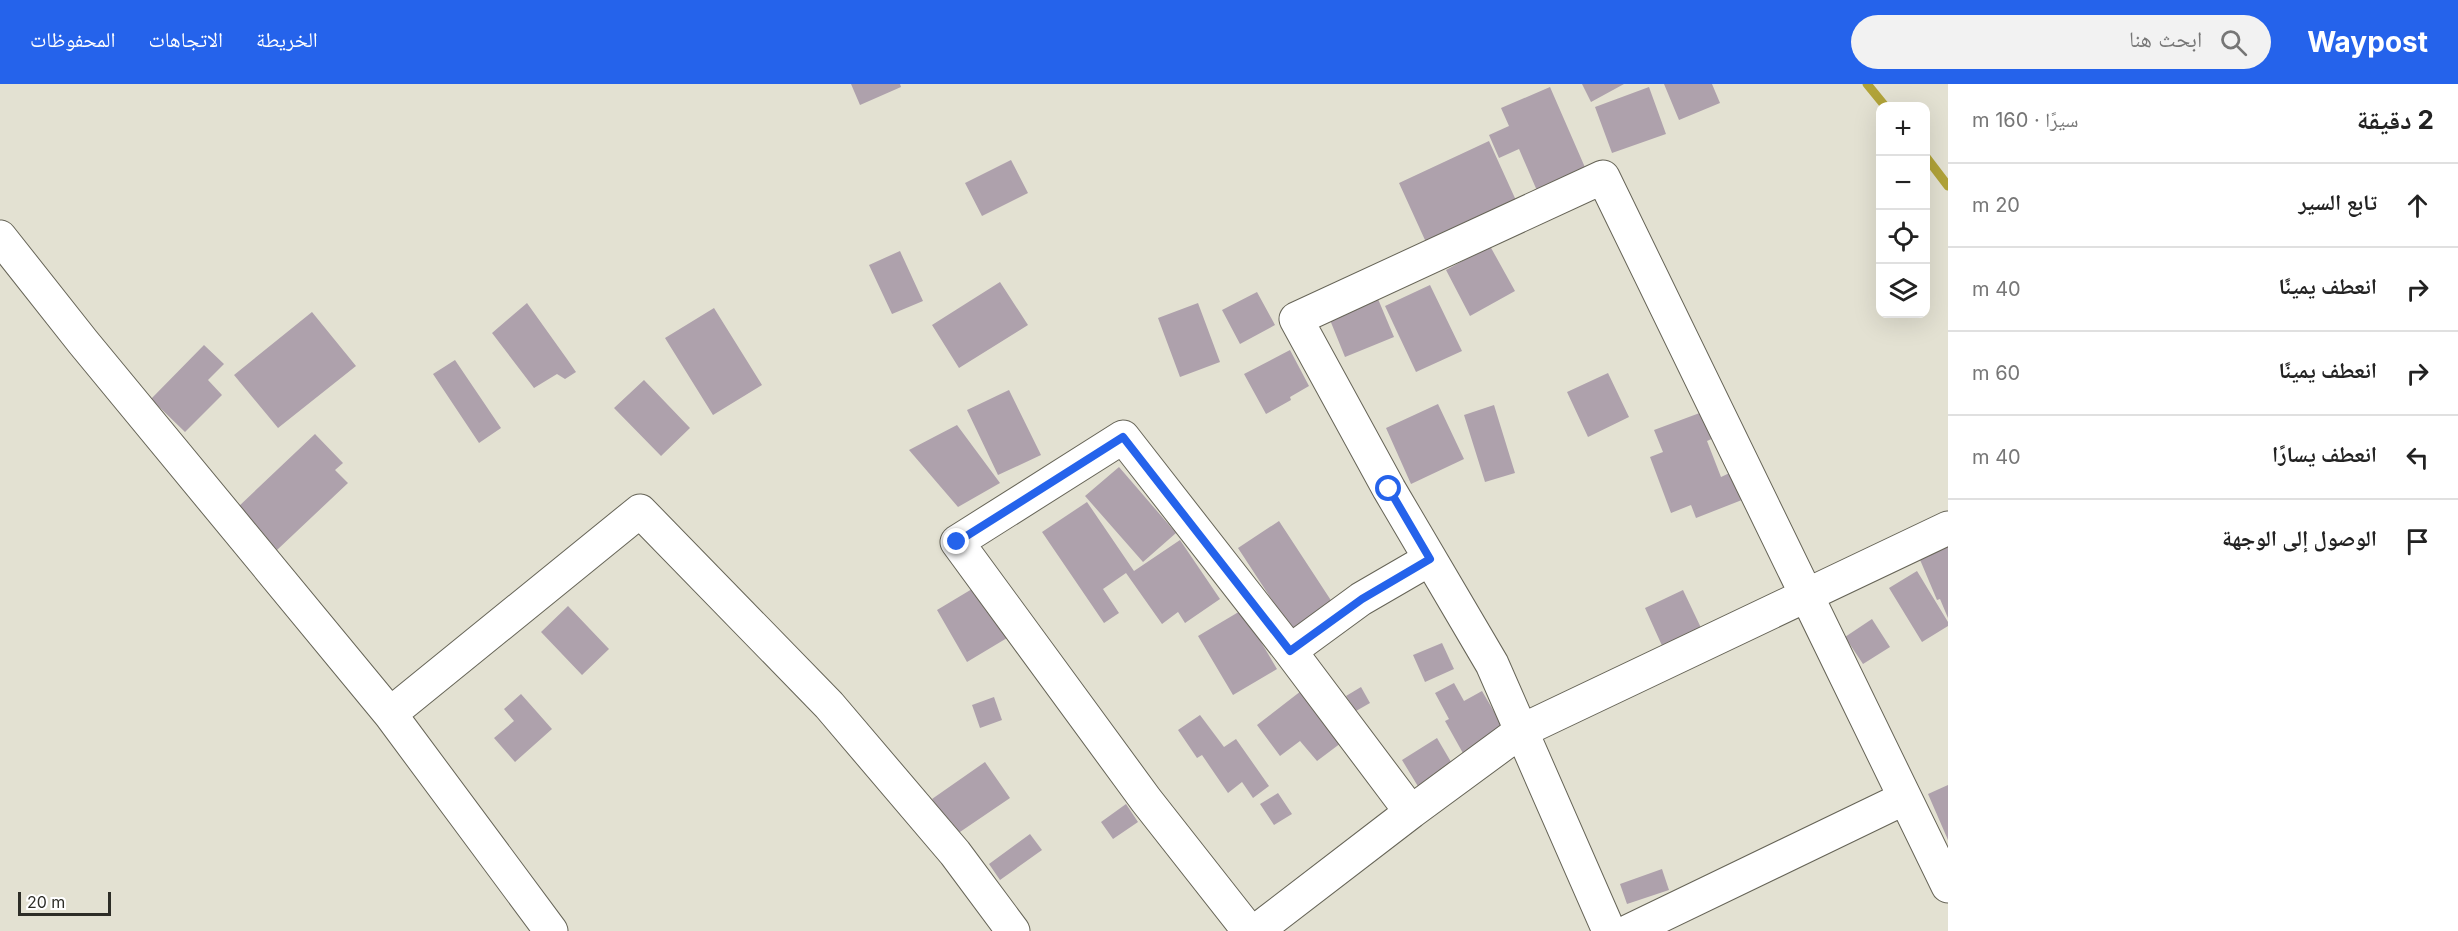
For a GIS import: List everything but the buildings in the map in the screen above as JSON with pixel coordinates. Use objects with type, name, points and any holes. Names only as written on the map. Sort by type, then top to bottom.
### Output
[{"type":"street","points":[[1609,931],[1492,664],[1430,559],[1296,319],[1603,177],[1948,886]]},
{"type":"street","points":[[0,237],[83,342],[390,714],[551,931]]},
{"type":"street","points":[[1249,931],[1146,800],[957,542],[1123,437],[1290,651],[1411,812]]},
{"type":"street","points":[[390,714],[640,511],[829,705],[955,853],[1013,931]]},
{"type":"street","points":[[1256,931],[1521,731],[1948,528]]},
{"type":"street","points":[[1290,651],[1362,599],[1430,559]]},
{"type":"street","points":[[1629,931],[1905,798]]},
{"type":"waterway","points":[[1867,84],[1882,102]]},
{"type":"waterway","points":[[1930,162],[1948,186]]},
{"type":"route","points":[[957,542],[1123,437],[1290,651],[1362,599],[1430,559],[1389,489]]}]
